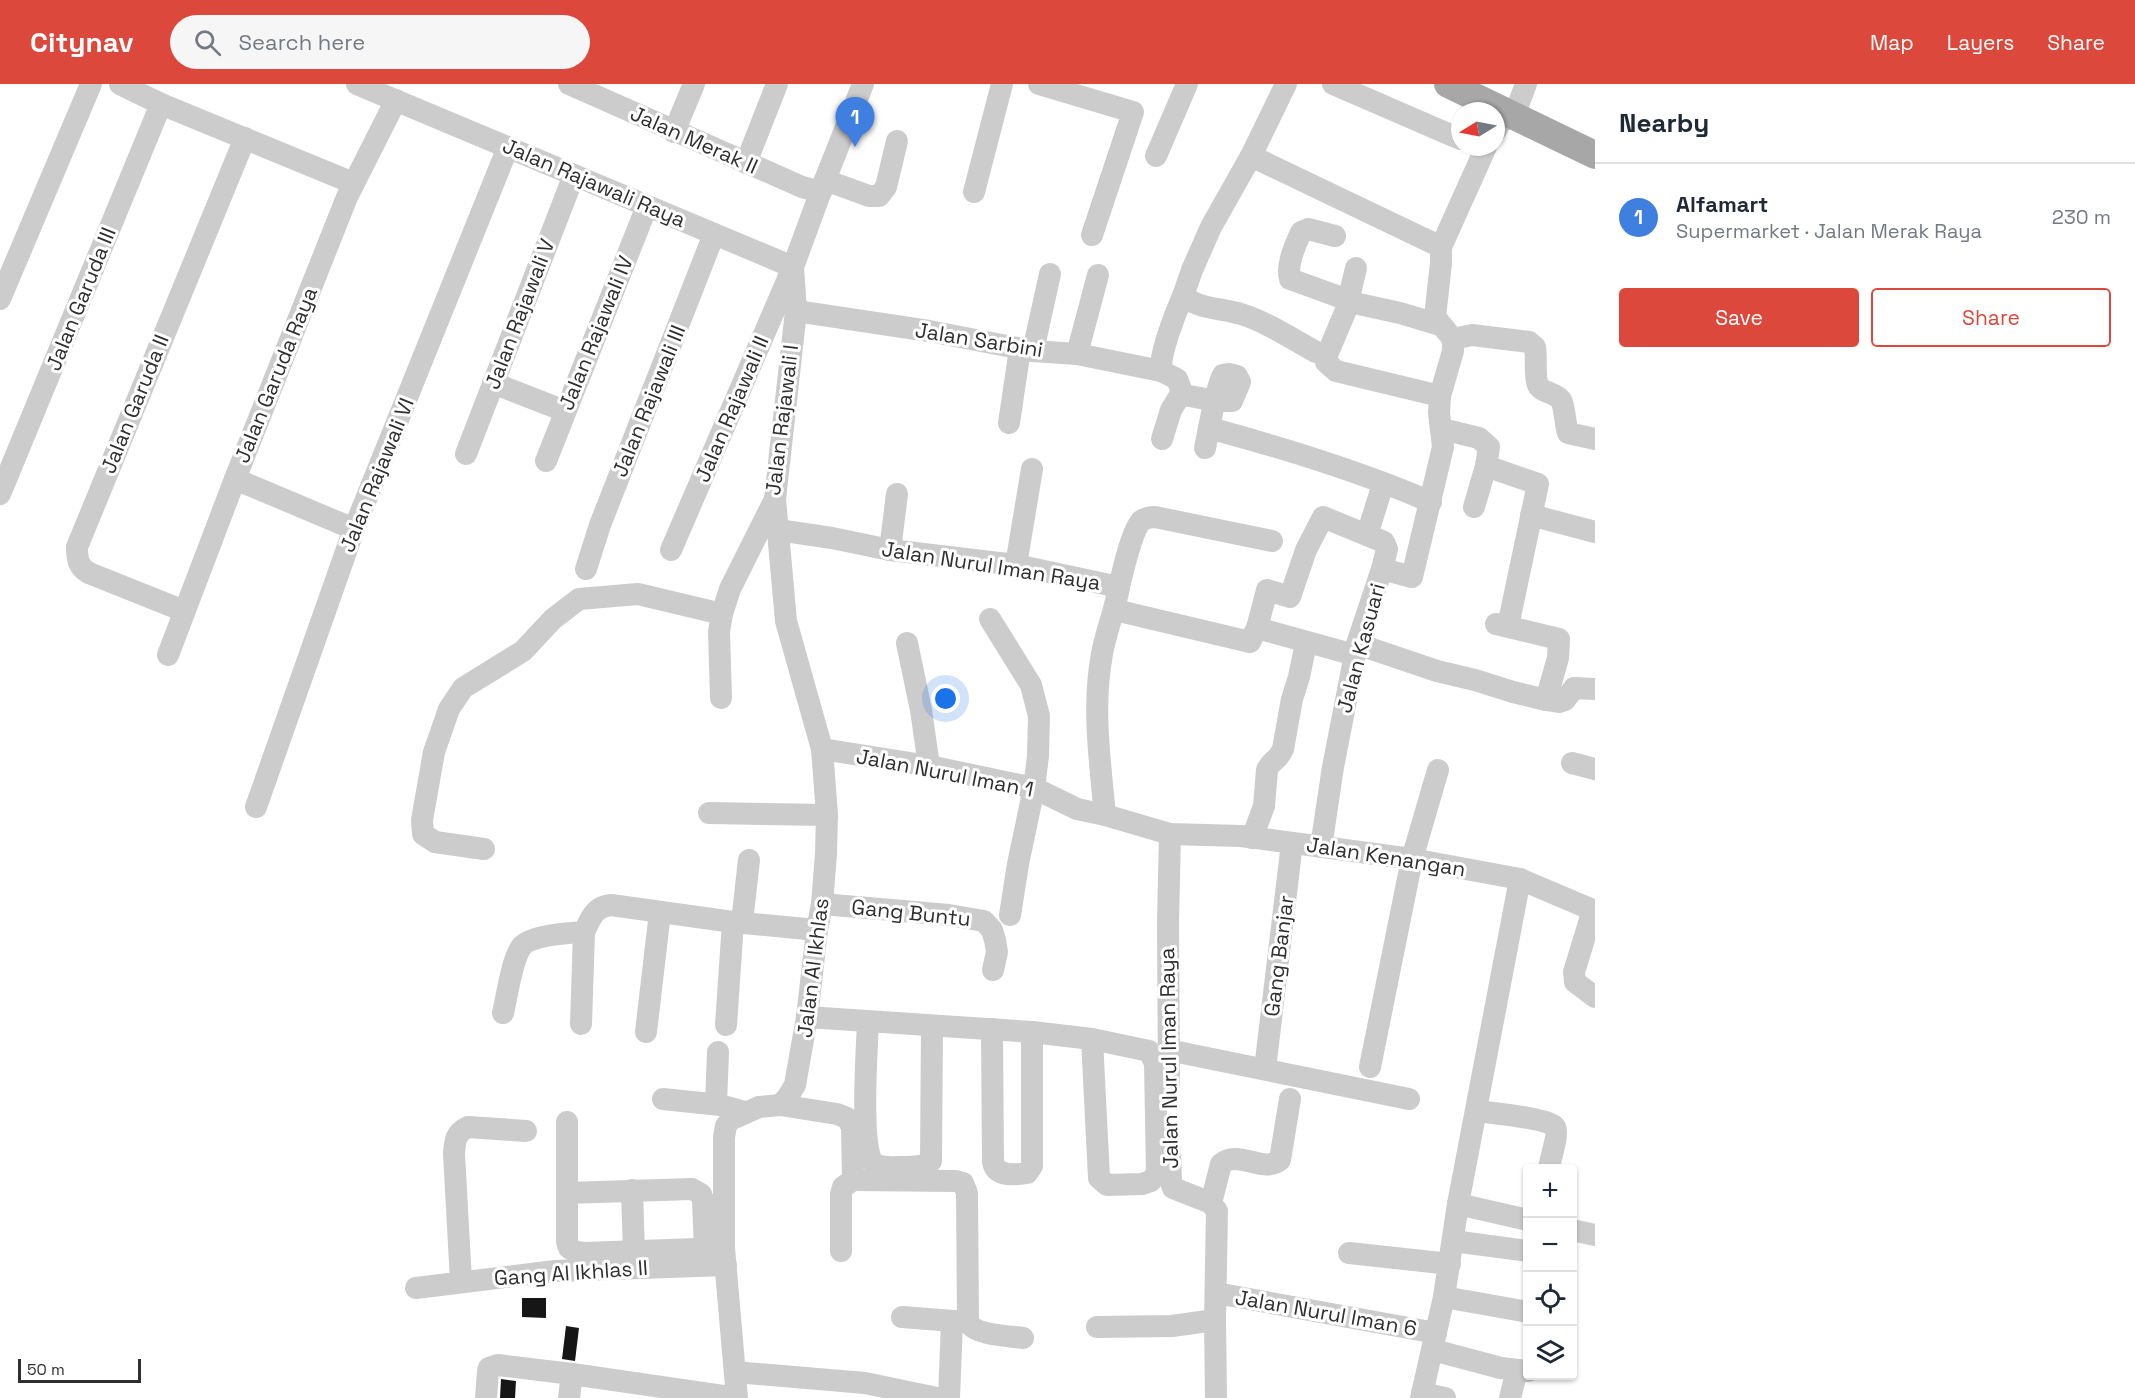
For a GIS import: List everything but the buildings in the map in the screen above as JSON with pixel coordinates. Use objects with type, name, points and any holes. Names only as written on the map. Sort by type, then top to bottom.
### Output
[{"type":"main road","points":[[1448,84],[1474,102]]},
{"type":"main road","points":[[1505,123],[1595,155]]},
{"type":"street","points":[[0,299],[91,84]]},
{"type":"street","points":[[120,84],[161,104],[353,183]]},
{"type":"street","name":"Jalan Rajawali Raya","points":[[357,84],[792,267]]},
{"type":"street","name":"Jalan Merak II","points":[[569,84],[611,93],[674,132],[802,187],[823,186],[879,196],[886,187],[897,141]]},
{"type":"street","points":[[674,132],[694,84]]},
{"type":"street","points":[[746,163],[777,84]]},
{"type":"street","name":"Jalan Rajawali II","points":[[671,550],[792,267],[863,84]]},
{"type":"street","points":[[974,192],[1002,84]]},
{"type":"street","points":[[1038,84],[1133,112],[1092,235]]},
{"type":"street","points":[[1156,156],[1186,84]]},
{"type":"street","points":[[1286,84],[1251,156],[1211,227],[1192,270],[1169,333],[1161,361],[1161,371],[1177,379],[1182,392],[1189,396],[1216,401],[1207,438],[1266,443],[1431,502]]},
{"type":"street","points":[[1333,84],[1451,135]]},
{"type":"street","points":[[1505,123],[1526,84]]},
{"type":"street","name":"Jalan Garuda Raya","points":[[168,655],[235,479],[353,183],[396,100]]},
{"type":"street","name":"Jalan Garuda III","points":[[0,494],[161,104]]},
{"type":"street","name":"Jalan Garuda II","points":[[184,611],[82,569],[78,562],[77,547],[245,138]]},
{"type":"street","name":"Jalan Rajawali VI","points":[[256,807],[354,528],[508,147]]},
{"type":"street","points":[[1251,156],[1441,247]]},
{"type":"street","name":"Jalan Kasuari","points":[[1321,847],[1333,767],[1356,650],[1382,569],[1412,576],[1431,502],[1443,447],[1439,413],[1440,396],[1453,351],[1447,332],[1435,317],[1441,247],[1481,156]]},
{"type":"street","name":"Jalan Rajawali V","points":[[466,454],[574,175]]},
{"type":"street","name":"Jalan Rajawali IV","points":[[546,461],[647,206]]},
{"type":"street","points":[[1335,236],[1308,229],[1301,232],[1288,273],[1290,279],[1349,301],[1447,332],[1529,342],[1535,346],[1538,359],[1535,375],[1537,383],[1541,389],[1554,394],[1561,400],[1568,433],[1595,439]]},
{"type":"street","name":"Jalan Rajawali III","points":[[586,569],[600,525],[714,234]]},
{"type":"street","name":"Jalan Rajawali I","points":[[721,698],[719,632],[722,614],[730,589],[775,499],[796,311],[792,267]]},
{"type":"street","points":[[1356,268],[1349,301],[1326,362],[1336,371],[1440,396]]},
{"type":"street","points":[[1009,423],[1027,350],[1050,274]]},
{"type":"street","points":[[1077,354],[1098,275]]},
{"type":"street","points":[[1183,296],[1205,306],[1243,314],[1316,352],[1327,355]]},
{"type":"street","name":"Jalan Sarbini","points":[[796,311],[1027,350],[1077,354],[1161,371]]},
{"type":"street","points":[[494,383],[565,411]]},
{"type":"street","points":[[1162,439],[1171,410],[1182,392]]},
{"type":"street","points":[[1442,429],[1466,434],[1484,442],[1488,447],[1486,466],[1474,507]]},
{"type":"street","points":[[1486,466],[1538,484],[1502,625],[1558,639],[1558,658],[1546,700]]},
{"type":"street","points":[[1016,565],[1032,469]]},
{"type":"street","points":[[235,479],[354,528]]},
{"type":"street","points":[[1367,535],[1383,484]]},
{"type":"street","points":[[890,550],[897,494]]},
{"type":"street","name":"Jalan Al Ikhlas","points":[[775,499],[786,621],[822,749],[827,815],[822,904],[807,1017],[795,1085],[780,1105]]},
{"type":"street","points":[[1531,515],[1595,532]]},
{"type":"street","points":[[1119,587],[1130,546],[1142,520],[1147,518],[1155,516],[1272,541]]},
{"type":"street","points":[[1115,610],[1250,642],[1257,628],[1267,590],[1290,597],[1306,550],[1323,517],[1380,539],[1387,549],[1382,569]]},
{"type":"street","name":"Jalan Nurul Iman Raya","points":[[778,530],[890,550],[1016,565],[1119,587],[1115,610],[1102,653],[1100,673],[1100,761],[1105,815]]},
{"type":"street","points":[[484,849],[435,842],[423,834],[422,820],[434,752],[449,709],[463,688],[523,651],[579,599],[638,594],[722,614]]},
{"type":"street","points":[[990,619],[1031,685],[1039,716],[1034,788],[1010,915]]},
{"type":"street","points":[[1257,628],[1306,643],[1356,650],[1546,700],[1559,702],[1565,700],[1574,688],[1595,688]]},
{"type":"street","points":[[907,643],[921,710],[929,766]]},
{"type":"street","points":[[1251,838],[1264,806],[1266,770],[1268,765],[1276,761],[1283,749],[1292,699],[1306,643]]},
{"type":"street","name":"Jalan Nurul Iman 1","points":[[822,749],[929,766],[1034,788],[1077,809],[1170,834]]},
{"type":"street","points":[[1572,763],[1595,769]]},
{"type":"street","points":[[1370,1066],[1412,859],[1438,770]]},
{"type":"street","points":[[709,813],[827,815]]},
{"type":"street","name":"Jalan Nurul Iman Raya","points":[[1170,834],[1168,1050],[1172,1186],[1178,1191],[1211,1203]]},
{"type":"street","name":"Jalan Kenangan","points":[[1170,834],[1251,838],[1412,859],[1520,879],[1594,911]]},
{"type":"street","name":"Gang Banjar","points":[[1265,1070],[1292,843]]},
{"type":"street","points":[[726,1025],[737,922],[749,860]]},
{"type":"street","points":[[1445,1398],[1422,1396],[1444,1297],[1458,1204],[1520,879]]},
{"type":"street","name":"Gang Buntu","points":[[822,904],[949,915],[984,921],[992,930],[995,940],[997,952],[993,970]]},
{"type":"street","points":[[581,1024],[584,932],[593,913],[604,906],[817,930]]},
{"type":"street","points":[[1594,911],[1574,972],[1575,982],[1595,997]]},
{"type":"street","points":[[646,1032],[660,912]]},
{"type":"street","points":[[503,1013],[516,956],[522,945],[532,940],[584,932]]},
{"type":"street","points":[[807,1017],[868,1023],[1032,1032],[1092,1039],[1142,1048],[1153,1057],[1157,1168],[1154,1179],[1147,1183],[1107,1185],[1099,1178],[1092,1039]]},
{"type":"street","points":[[868,1023],[867,1148],[869,1158],[874,1164],[882,1167],[919,1166],[931,1161],[932,1026]]},
{"type":"street","points":[[992,1029],[993,1162],[995,1169],[1002,1174],[1027,1173],[1032,1166],[1032,1032]]},
{"type":"street","points":[[1168,1050],[1409,1099]]},
{"type":"street","points":[[716,1104],[718,1052]]},
{"type":"street","points":[[663,1099],[716,1104],[745,1112]]},
{"type":"street","points":[[1216,1398],[1215,1293],[1218,1218],[1217,1211],[1211,1203],[1221,1164],[1224,1161],[1236,1159],[1273,1164],[1280,1160],[1290,1099]]},
{"type":"street","points":[[718,1254],[724,1137],[730,1120],[759,1107],[780,1105],[837,1114],[847,1118],[852,1127],[853,1180]]},
{"type":"street","points":[[1477,1111],[1542,1121],[1553,1125],[1555,1138],[1550,1164]]},
{"type":"street","points":[[567,1122],[567,1242],[569,1248],[576,1252],[718,1254]]},
{"type":"street","points":[[461,1281],[454,1154],[456,1136],[460,1130],[468,1127],[526,1131]]},
{"type":"street","points":[[841,1251],[841,1194],[843,1187],[853,1180],[956,1181],[965,1186],[967,1193],[960,1322],[949,1398]]},
{"type":"street","points":[[486,1398],[488,1371],[493,1366],[572,1374],[642,1391],[737,1398],[718,1254],[703,1200],[698,1191],[687,1189],[567,1193]]},
{"type":"street","points":[[632,1190],[634,1252]]},
{"type":"street","points":[[1458,1204],[1523,1219]]},
{"type":"street","points":[[1577,1231],[1595,1236]]},
{"type":"street","points":[[1453,1241],[1523,1250]]},
{"type":"street","points":[[1349,1252],[1450,1264]]},
{"type":"street","name":"Gang Al Ikhlas II","points":[[416,1288],[461,1281],[718,1254]]},
{"type":"street","name":"Jalan Nurul Iman 6","points":[[1215,1293],[1434,1342],[1501,1368],[1522,1370]]},
{"type":"street","points":[[1444,1297],[1523,1311]]},
{"type":"street","points":[[902,1317],[960,1322],[977,1331],[1023,1338]]},
{"type":"street","points":[[1097,1327],[1172,1326],[1215,1320]]},
{"type":"street","points":[[1510,1398],[1522,1370]]},
{"type":"street","points":[[735,1372],[865,1383],[937,1398]]},
{"type":"street","points":[[569,1398],[572,1374]]},
{"type":"place","name":"Alfamart","points":[[855,147]]}]
